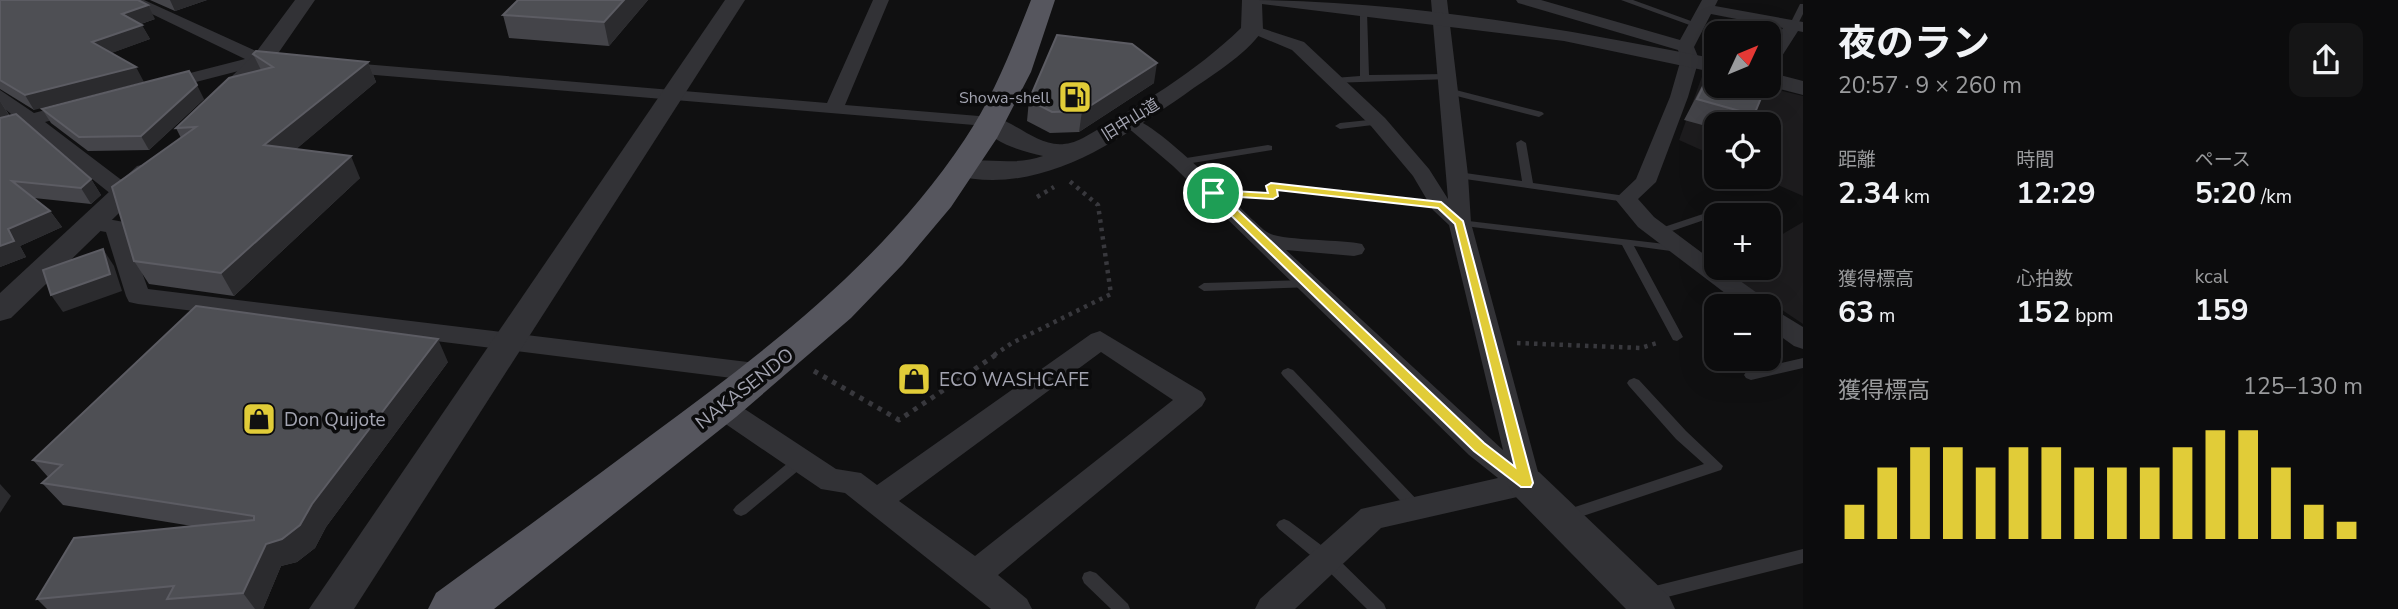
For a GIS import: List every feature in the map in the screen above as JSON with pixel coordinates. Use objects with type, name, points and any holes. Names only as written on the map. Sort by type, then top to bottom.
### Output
[{"type":"highway","name":"NAKASENDO","points":[[474,604],[764,373],[866,284],[920,225],[991,122],[1022,67],[1043,0]]},
{"type":"street","points":[[131,0],[262,60]]},
{"type":"street","points":[[202,119],[262,60],[306,0]]},
{"type":"street","points":[[330,609],[735,0]]},
{"type":"street","points":[[833,110],[881,0]]},
{"type":"street","points":[[1252,0],[1252,30],[1298,46],[1378,122],[1422,173],[1441,205],[1460,223]]},
{"type":"street","points":[[1270,0],[1563,35],[1687,53]]},
{"type":"street","points":[[1439,0],[1458,175],[1460,223],[1488,342],[1526,483]]},
{"type":"street","points":[[1524,0],[1704,60]]},
{"type":"street","points":[[1742,294],[1659,232],[1626,199],[1645,182],[1679,97],[1687,53],[1705,11],[1798,26],[1782,46]]},
{"type":"street","name":"旧中山道","points":[[961,169],[1027,168],[1072,154],[1130,121],[1206,71],[1252,30]]},
{"type":"street","points":[[147,90],[262,60],[991,122],[1004,134],[1034,148],[1072,154]]},
{"type":"street","points":[[1782,82],[1803,88]]},
{"type":"street","points":[[0,96],[124,193]]},
{"type":"street","points":[[0,128],[94,103]]},
{"type":"street","points":[[1130,121],[1181,162],[1479,447],[1526,483],[1648,603]]},
{"type":"street","points":[[0,311],[163,156]]},
{"type":"street","points":[[92,223],[116,227],[138,296],[764,373]]},
{"type":"street","points":[[1264,241],[1354,249]]},
{"type":"street","points":[[1781,324],[1803,340]]},
{"type":"street","points":[[877,501],[1100,340],[1192,398],[975,575]]},
{"type":"street","points":[[721,407],[831,481],[851,481],[975,575],[1015,609]]},
{"type":"street","points":[[1272,609],[1372,518],[1526,483]]},
{"type":"lane","points":[[1625,0],[1705,11]]},
{"type":"lane","points":[[1798,26],[1803,6]]},
{"type":"lane","points":[[1363,12],[1365,78]]},
{"type":"lane","points":[[1334,81],[1365,78],[1447,84],[1539,114]]},
{"type":"lane","points":[[1340,126],[1378,122]]},
{"type":"lane","points":[[1521,143],[1528,185]]},
{"type":"lane","points":[[1181,162],[1268,148]]},
{"type":"lane","points":[[1458,175],[1626,199]]},
{"type":"lane","points":[[1213,193],[1273,196],[1271,186],[1441,205]]},
{"type":"lane","points":[[1659,232],[1704,217]]},
{"type":"lane","points":[[1460,223],[1681,248]]},
{"type":"lane","points":[[1626,242],[1676,337]]},
{"type":"lane","points":[[1204,287],[1309,284]]},
{"type":"lane","points":[[1751,375],[1803,363]]},
{"type":"lane","points":[[1288,373],[1416,508]]},
{"type":"lane","points":[[1559,518],[1716,466],[1681,435],[1634,383]]},
{"type":"lane","points":[[741,510],[800,461]]},
{"type":"lane","points":[[1284,525],[1327,559],[1378,609]]},
{"type":"lane","points":[[1648,603],[1803,556]]},
{"type":"lane","points":[[1090,578],[1122,609]]},
{"type":"path","points":[[814,371],[899,420],[1012,343],[1111,294],[1098,205],[1068,178],[1037,197]]},
{"type":"path","points":[[1488,342],[1641,348],[1676,337]]},
{"type":"shaded area","points":[[1704,71],[1704,98],[1782,98],[1782,91],[1803,96],[1803,196],[1781,186],[1781,112],[1704,112],[1704,151],[1679,140]]},
{"type":"shaded area","points":[[1803,222],[1803,324],[1781,309],[1781,294],[1758,294],[1737,280],[1781,280],[1781,235]]},
{"type":"building","points":[[0,0],[138,0],[148,5],[122,14],[142,25],[92,42],[136,67],[25,95],[0,80]]},
{"type":"building","points":[[518,0],[624,0],[604,22],[503,15]]},
{"type":"building","points":[[1057,35],[1132,44],[1157,63],[1082,111],[1052,112],[1029,100]]},
{"type":"building","points":[[256,51],[368,62],[264,145],[351,156],[221,273],[134,261],[112,187],[196,127],[176,128],[229,78],[273,67],[253,54]]},
{"type":"building","points":[[189,71],[197,85],[141,136],[79,137],[42,109]]},
{"type":"building","points":[[1704,85],[1704,98],[1761,98],[1755,112],[1743,112],[1697,99]]},
{"type":"building","points":[[16,114],[91,179],[81,188],[12,181],[50,211],[8,229],[14,241],[0,246],[0,118]]},
{"type":"building","points":[[103,249],[110,274],[51,295],[43,270]]},
{"type":"building","points":[[196,306],[438,339],[312,504],[300,525],[282,539],[266,544],[243,593],[167,599],[174,586],[37,599],[74,538],[254,520],[254,516],[42,483],[62,465],[33,460]]},
{"type":"place","name":"Showa-shell","points":[[1075,97]]},
{"type":"place","name":"ECO WASHCAFE","points":[[914,379]]},
{"type":"place","name":"Don Quijote","points":[[259,419]]},
{"type":"route","points":[[1271,186],[1441,205],[1460,223],[1488,342],[1526,483],[1479,447],[1213,193],[1273,196],[1271,186]]}]
